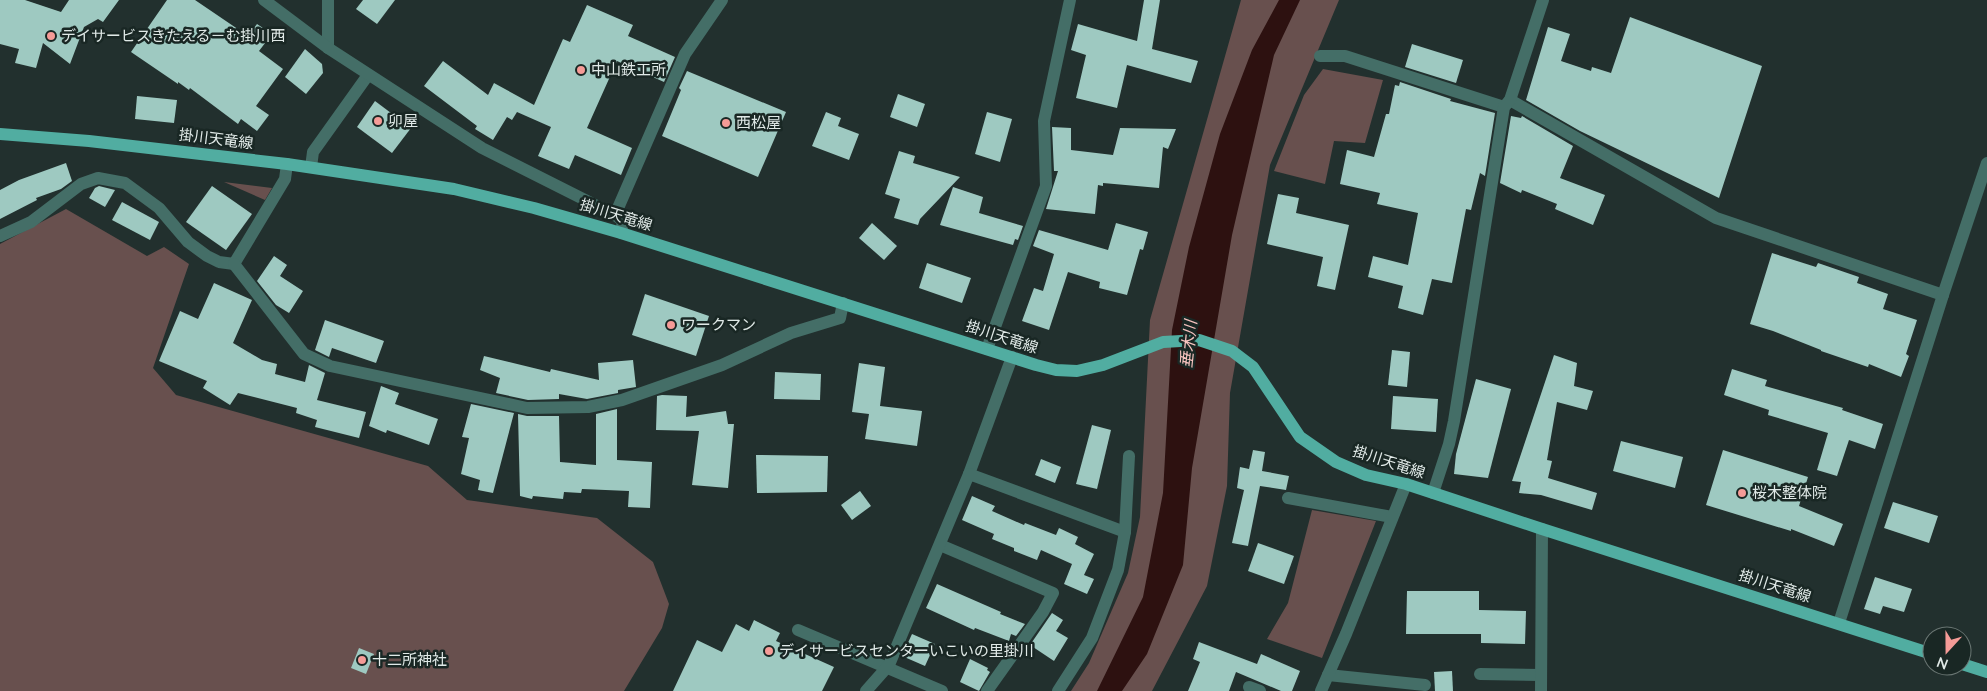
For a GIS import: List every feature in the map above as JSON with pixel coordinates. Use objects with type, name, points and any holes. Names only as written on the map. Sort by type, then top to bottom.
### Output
[{"type":"main road","name":"掛川天竜線","points":[[0,134],[89,141],[288,164],[454,190],[534,208],[622,233],[1056,370],[1077,371],[1103,365],[1163,342],[1199,340],[1229,350],[1253,367],[1300,437],[1336,462],[1366,475],[1406,484],[1922,651]]},
{"type":"main road","points":[[1972,667],[1987,672]]},
{"type":"street","points":[[264,0],[328,48],[482,148],[616,215],[622,221],[622,233]]},
{"type":"street","points":[[328,0],[328,48]]},
{"type":"street","points":[[616,215],[685,54],[722,0]]},
{"type":"street","points":[[988,349],[1046,186],[1044,121],[1070,0]]},
{"type":"street","points":[[1432,493],[1449,444],[1454,421],[1507,103],[1543,0]]},
{"type":"street","points":[[1320,56],[1345,56],[1507,103],[1716,218],[1943,295]]},
{"type":"street","points":[[311,167],[312,152],[368,75]]},
{"type":"street","points":[[1839,623],[1987,163]]},
{"type":"street","points":[[234,264],[285,179],[288,164]]},
{"type":"street","points":[[0,236],[31,222],[81,184],[98,178],[125,183],[159,208],[188,242],[219,262],[234,264],[304,354],[330,366],[527,408],[588,407],[622,400],[722,365],[791,333],[840,318],[843,303]]},
{"type":"street","points":[[866,691],[889,664],[969,474],[1012,357]]},
{"type":"street","points":[[1058,691],[1092,638],[1118,570],[1125,532],[1129,456]]},
{"type":"street","points":[[969,474],[1125,532]]},
{"type":"street","points":[[1321,691],[1406,484]]},
{"type":"street","points":[[1288,498],[1392,517]]},
{"type":"street","points":[[1541,691],[1542,529]]},
{"type":"street","points":[[940,545],[1053,593],[1043,612],[987,691]]},
{"type":"street","points":[[798,630],[942,691]]},
{"type":"street","points":[[1480,674],[1541,676]]},
{"type":"street","points":[[1328,675],[1425,684]]},
{"type":"street","points":[[1363,678],[1380,691]]},
{"type":"shaded area","points":[[1241,0],[1339,0],[1270,165],[1230,393],[1227,486],[1207,586],[1152,691],[1071,691],[1089,663],[1128,573],[1140,517],[1150,320]]},
{"type":"shaded area","points":[[1323,69],[1383,80],[1365,143],[1334,141],[1325,184],[1274,171],[1304,95]]},
{"type":"shaded area","points":[[224,182],[272,188],[265,200]]},
{"type":"shaded area","points":[[66,209],[147,256],[164,247],[189,264],[153,368],[176,395],[428,466],[467,500],[597,518],[653,562],[669,604],[662,628],[624,691],[0,691],[0,244]]},
{"type":"shaded area","points":[[1312,510],[1376,521],[1322,658],[1267,639],[1288,603]]},
{"type":"water","name":"垂木川","points":[[1279,0],[1300,0],[1274,55],[1232,235],[1192,468],[1183,565],[1147,654],[1122,691],[1097,691],[1143,597],[1163,493],[1172,330],[1189,247],[1220,134],[1252,50]]},
{"type":"building","points":[[0,0],[25,0],[61,12],[69,0],[119,0],[103,22],[98,19],[84,27],[70,64],[43,43],[36,68],[15,63],[19,49],[0,44]]},
{"type":"building","points":[[167,0],[195,0],[248,36],[257,24],[272,34],[259,51],[283,69],[256,106],[269,115],[257,131],[241,119],[238,124],[190,88],[189,90],[178,82],[178,84],[131,52]]},
{"type":"building","points":[[363,0],[395,0],[377,24],[356,9]]},
{"type":"building","points":[[1144,0],[1160,0],[1152,49],[1198,61],[1191,83],[1127,65],[1117,108],[1076,98],[1086,55],[1071,50],[1078,24],[1137,41]]},
{"type":"building","points":[[587,5],[633,25],[628,36],[675,57],[664,82],[617,61],[587,128],[632,148],[621,175],[575,155],[569,169],[538,156],[551,127],[517,112],[512,120],[507,117],[493,140],[475,129],[477,126],[424,86],[443,61],[488,95],[494,83],[534,105],[563,39],[570,42]]},
{"type":"building","points":[[1630,17],[1762,66],[1719,198],[1580,131],[1526,100],[1548,27],[1570,34],[1561,61],[1591,71],[1592,67],[1611,73]]},
{"type":"building","points":[[1412,44],[1463,60],[1456,83],[1405,67]]},
{"type":"building","points":[[305,49],[322,64],[323,73],[306,94],[285,77]]},
{"type":"building","points":[[687,71],[786,112],[758,177],[662,136]]},
{"type":"building","points":[[1400,82],[1451,99],[1450,101],[1495,113],[1485,176],[1480,173],[1471,210],[1466,209],[1452,283],[1432,279],[1423,315],[1398,308],[1403,286],[1368,277],[1373,256],[1408,265],[1418,213],[1377,204],[1380,193],[1340,184],[1347,150],[1374,157],[1386,114],[1389,114],[1395,85],[1399,86]]},
{"type":"building","points":[[898,94],[925,104],[917,127],[890,117]]},
{"type":"building","points":[[137,96],[177,100],[174,123],[135,119]]},
{"type":"building","points":[[375,101],[411,128],[392,153],[357,127]]},
{"type":"building","points":[[826,112],[841,118],[838,126],[859,134],[849,160],[812,146]]},
{"type":"building","points":[[987,112],[1012,119],[1000,162],[975,154]]},
{"type":"building","points":[[1511,116],[1521,118],[1522,116],[1573,146],[1560,178],[1605,195],[1593,225],[1555,209],[1557,204],[1522,190],[1521,193],[1500,183]]},
{"type":"building","points":[[1052,127],[1071,128],[1071,150],[1113,155],[1120,128],[1176,129],[1168,149],[1163,147],[1159,188],[1103,183],[1103,186],[1098,185],[1095,214],[1046,209],[1058,171],[1054,171]]},
{"type":"building","points":[[899,151],[915,156],[913,163],[960,177],[920,219],[918,225],[894,218],[900,199],[885,194]]},
{"type":"building","points":[[66,163],[72,181],[61,189],[36,198],[37,200],[0,219],[0,190],[19,180]]},
{"type":"building","points":[[99,186],[115,190],[105,207],[89,198],[95,188]]},
{"type":"building","points":[[212,186],[252,214],[226,250],[186,222]]},
{"type":"building","points":[[953,187],[983,197],[979,213],[1023,226],[1018,240],[1015,239],[1013,245],[940,225]]},
{"type":"building","points":[[1278,194],[1299,198],[1296,213],[1349,225],[1335,290],[1317,286],[1323,257],[1267,244]]},
{"type":"building","points":[[122,202],[159,222],[150,240],[112,220]]},
{"type":"building","points":[[872,223],[897,246],[884,260],[859,238]]},
{"type":"building","points":[[1116,223],[1148,232],[1143,250],[1140,249],[1127,295],[1099,288],[1100,282],[1068,272],[1049,330],[1022,321],[1034,288],[1043,291],[1054,254],[1033,246],[1039,230],[1108,250]]},
{"type":"building","points":[[1772,253],[1816,267],[1818,263],[1859,277],[1857,283],[1888,294],[1883,309],[1917,320],[1906,354],[1909,356],[1901,377],[1869,364],[1868,367],[1821,351],[1773,331],[1750,324]]},
{"type":"building","points":[[274,256],[287,265],[280,276],[303,291],[289,313],[276,305],[257,281]]},
{"type":"building","points":[[927,263],[971,278],[962,303],[919,288]]},
{"type":"building","points":[[214,283],[252,300],[233,343],[262,360],[277,364],[275,374],[305,382],[309,365],[325,373],[317,400],[366,412],[359,438],[315,427],[317,420],[296,413],[297,408],[238,393],[230,405],[203,388],[207,381],[159,361],[180,311],[198,319]]},
{"type":"building","points":[[645,294],[709,316],[696,356],[632,335]]},
{"type":"building","points":[[325,320],[384,341],[376,363],[332,348],[329,357],[315,350]]},
{"type":"building","points":[[1392,350],[1410,352],[1407,387],[1388,385]]},
{"type":"building","points":[[1554,355],[1577,363],[1574,386],[1593,391],[1587,410],[1557,402],[1547,460],[1552,461],[1548,478],[1597,493],[1592,510],[1541,495],[1519,493],[1521,482],[1512,481]]},
{"type":"building","points":[[484,356],[550,372],[551,369],[599,380],[598,363],[633,360],[636,387],[618,390],[618,393],[587,399],[559,394],[559,399],[528,400],[496,393],[500,378],[480,370]]},
{"type":"building","points":[[859,363],[885,367],[880,406],[922,411],[917,446],[865,439],[869,414],[852,412]]},
{"type":"building","points":[[1732,369],[1767,380],[1765,386],[1843,408],[1842,410],[1883,424],[1875,449],[1849,440],[1837,476],[1817,470],[1828,433],[1768,415],[1769,410],[1724,395]]},
{"type":"building","points":[[775,372],[821,374],[820,400],[774,399]]},
{"type":"building","points":[[1476,379],[1511,389],[1488,478],[1454,474],[1456,454]]},
{"type":"building","points":[[381,386],[399,393],[395,404],[438,419],[429,445],[387,430],[386,433],[369,426]]},
{"type":"building","points":[[657,396],[687,396],[686,417],[726,411],[728,424],[734,424],[728,488],[692,485],[699,431],[656,430]]},
{"type":"building","points":[[1393,396],[1438,399],[1436,432],[1391,429]]},
{"type":"building","points":[[471,404],[514,413],[493,493],[478,490],[480,480],[461,474],[469,438],[462,437]]},
{"type":"building","points":[[617,409],[617,460],[652,462],[650,508],[628,507],[629,491],[582,489],[581,493],[564,492],[563,499],[533,496],[532,499],[520,496],[518,414],[527,416],[559,416],[560,462],[596,465],[596,414]]},
{"type":"building","points":[[1092,425],[1111,430],[1097,489],[1076,484]]},
{"type":"building","points":[[1621,441],[1683,457],[1675,488],[1613,471]]},
{"type":"building","points":[[1253,450],[1265,452],[1262,471],[1289,476],[1286,490],[1260,486],[1248,546],[1232,543],[1244,490],[1237,488],[1240,467],[1249,469]]},
{"type":"building","points":[[1723,450],[1808,477],[1799,506],[1843,524],[1834,546],[1791,529],[1791,531],[1706,505]]},
{"type":"building","points":[[756,455],[828,456],[827,492],[757,493]]},
{"type":"building","points":[[1041,459],[1061,467],[1055,483],[1035,475]]},
{"type":"building","points":[[860,491],[871,506],[852,520],[841,505]]},
{"type":"building","points":[[972,496],[995,506],[992,511],[1024,525],[1025,523],[1056,535],[1059,528],[1078,537],[1075,544],[1094,554],[1084,575],[1094,579],[1087,594],[1064,584],[1072,564],[1041,550],[1037,560],[1014,551],[1014,548],[992,539],[994,534],[962,520]]},
{"type":"building","points":[[1893,502],[1938,516],[1929,543],[1884,528]]},
{"type":"building","points":[[1258,543],[1294,556],[1284,584],[1248,571]]},
{"type":"building","points":[[1875,577],[1912,589],[1904,612],[1883,606],[1880,614],[1864,609]]},
{"type":"building","points":[[937,584],[1025,624],[1016,636],[1011,634],[1009,641],[975,628],[974,630],[926,608]]},
{"type":"building","points":[[1407,591],[1479,591],[1479,610],[1526,611],[1525,644],[1481,643],[1481,634],[1406,634]]},
{"type":"building","points":[[1052,613],[1063,620],[1056,631],[1068,638],[1054,661],[1030,645]]},
{"type":"building","name":"デイサービスセンターいこいの里掛川","points":[[754,620],[780,633],[776,641],[834,667],[822,691],[673,691],[697,640],[722,652],[736,624],[749,631]]},
{"type":"building","points":[[912,634],[935,644],[925,666],[902,656]]},
{"type":"building","points":[[1199,642],[1257,664],[1261,654],[1300,671],[1292,691],[1281,691],[1236,672],[1229,691],[1188,691],[1200,662],[1193,659]]},
{"type":"building","points":[[359,648],[374,654],[366,674],[351,668]]},
{"type":"building","points":[[970,659],[988,668],[987,670],[990,672],[979,691],[960,682]]},
{"type":"building","points":[[1452,671],[1453,691],[1435,691],[1434,672]]},
{"type":"place","name":"デイサービスきたえる－む掛川西","points":[[51,36]]},
{"type":"place","name":"中山鉄工所","points":[[581,70]]},
{"type":"place","name":"卯屋","points":[[378,121]]},
{"type":"place","name":"西松屋","points":[[726,123]]},
{"type":"place","name":"ワークマン","points":[[671,325]]},
{"type":"place","name":"桜木整体院","points":[[1742,493]]},
{"type":"place","name":"デイサービスセンターいこいの里掛川","points":[[769,651]]},
{"type":"place","name":"十二所神社","points":[[362,660]]}]
